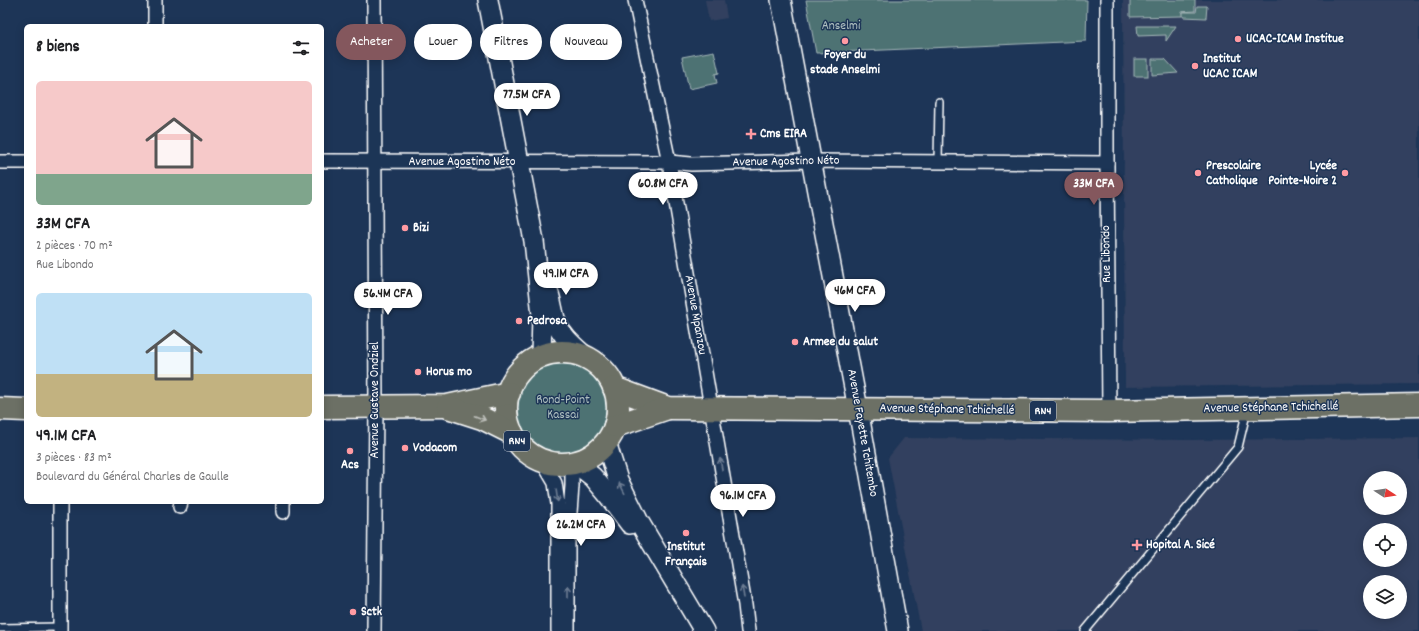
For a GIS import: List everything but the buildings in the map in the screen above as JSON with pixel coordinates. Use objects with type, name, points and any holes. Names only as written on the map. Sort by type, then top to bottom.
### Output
[{"type":"highway","name":"RN4","points":[[556,353],[572,353],[587,358],[598,365],[608,375],[618,400],[618,414],[611,434],[593,455],[574,463],[557,464],[542,461],[530,454],[520,445],[512,433],[508,420],[507,406],[509,393],[514,381],[521,371],[541,356],[556,353]]},
{"type":"highway","name":"Avenue Stéphane Tchichellé","points":[[614,388],[668,408],[1109,411],[1419,405]]},
{"type":"highway","name":"RN4","points":[[324,407],[447,406],[509,393]]},
{"type":"highway","name":"RN4","points":[[447,406],[482,418],[512,433]]},
{"type":"highway","name":"Avenue Stéphane Tchichellé","points":[[611,434],[668,408]]},
{"type":"highway","points":[[0,409],[24,410]]},
{"type":"main road","points":[[488,0],[534,241],[542,315],[541,356]]},
{"type":"main road","name":"Avenue Fayette Tchitembo","points":[[781,0],[898,631]]},
{"type":"main road","points":[[534,241],[556,321],[561,332],[572,345],[587,358]]},
{"type":"main road","points":[[611,434],[618,480],[634,513],[704,631]]},
{"type":"main road","points":[[574,463],[598,483],[634,529],[693,631]]},
{"type":"street","points":[[155,0],[155,24]]},
{"type":"street","name":"Avenue Gustave Ondziel","points":[[374,0],[376,406],[374,631]]},
{"type":"street","name":"Avenue Mpanzou","points":[[636,0],[668,162],[745,605],[748,631]]},
{"type":"street","name":"Rue Libondo","points":[[1107,0],[1109,411]]},
{"type":"street","name":"Avenue Agostino Néto","points":[[324,161],[668,162],[691,164],[811,161],[1107,164]]},
{"type":"street","points":[[0,162],[24,162]]},
{"type":"street","points":[[542,461],[555,483],[558,504],[558,631]]},
{"type":"street","points":[[568,631],[568,539],[574,463]]},
{"type":"street","points":[[60,504],[60,629]]},
{"type":"lane","points":[[938,162],[939,102]]},
{"type":"lane","points":[[1085,631],[1238,447],[1248,408]]},
{"type":"lane","points":[[0,628],[60,629]]},
{"type":"shaded area","points":[[705,0],[724,0],[727,18],[709,21]]},
{"type":"shaded area","name":"Lycée Pointe-Noire 2","points":[[1123,0],[1419,0],[1419,384],[1125,387]]},
{"type":"shaded area","name":"Hopital A. Sicé","points":[[904,438],[1189,440],[1419,438],[1419,631],[921,631],[888,458]]},
{"type":"green space","name":"Anselmi","points":[[806,0],[1087,0],[1086,41],[816,53]]},
{"type":"green space","points":[[1130,0],[1195,0],[1195,11],[1182,12],[1182,16],[1130,17]]},
{"type":"green space","points":[[1197,6],[1207,6],[1206,18],[1183,17],[1183,12],[1196,12]]},
{"type":"green space","points":[[1137,26],[1176,26],[1166,41],[1166,35],[1138,36]]},
{"type":"green space","points":[[714,51],[719,73],[715,74],[717,83],[689,89],[682,57]]},
{"type":"green space","points":[[1134,59],[1148,59],[1148,76],[1134,76]]},
{"type":"green space","points":[[1152,59],[1165,59],[1178,73],[1152,75]]},
{"type":"green space","name":"Rond-Point Kassai","points":[[563,358],[573,359],[591,366],[605,380],[612,398],[612,418],[605,436],[591,450],[573,457],[563,458],[553,457],[535,450],[521,436],[514,418],[513,408],[514,398],[521,380],[535,366],[553,359]]},
{"type":"place","name":"UCAC-ICAM Institue","points":[[1238,39]]},
{"type":"place","name":"Foyer du stade Anselmi","points":[[845,41]]},
{"type":"place","name":"Institut UCAC ICAM","points":[[1195,66]]},
{"type":"place","name":"Cms EIRA","points":[[751,134]]},
{"type":"place","name":"Prescolaire Catholique","points":[[1198,173]]},
{"type":"place","name":"Lycée Pointe-Noire 2","points":[[1345,173]]},
{"type":"place","name":"Bizi","points":[[405,228]]},
{"type":"place","name":"Pedrosa","points":[[519,321]]},
{"type":"place","name":"Armee du salut","points":[[795,342]]},
{"type":"place","name":"Horus mo","points":[[418,372]]},
{"type":"place","name":"Vodacom","points":[[405,448]]},
{"type":"place","name":"Acs","points":[[350,451]]},
{"type":"place","name":"Institut Français","points":[[686,533]]},
{"type":"place","name":"Hopital A. Sicé","points":[[1137,545]]},
{"type":"place","name":"Sctk","points":[[353,612]]}]
